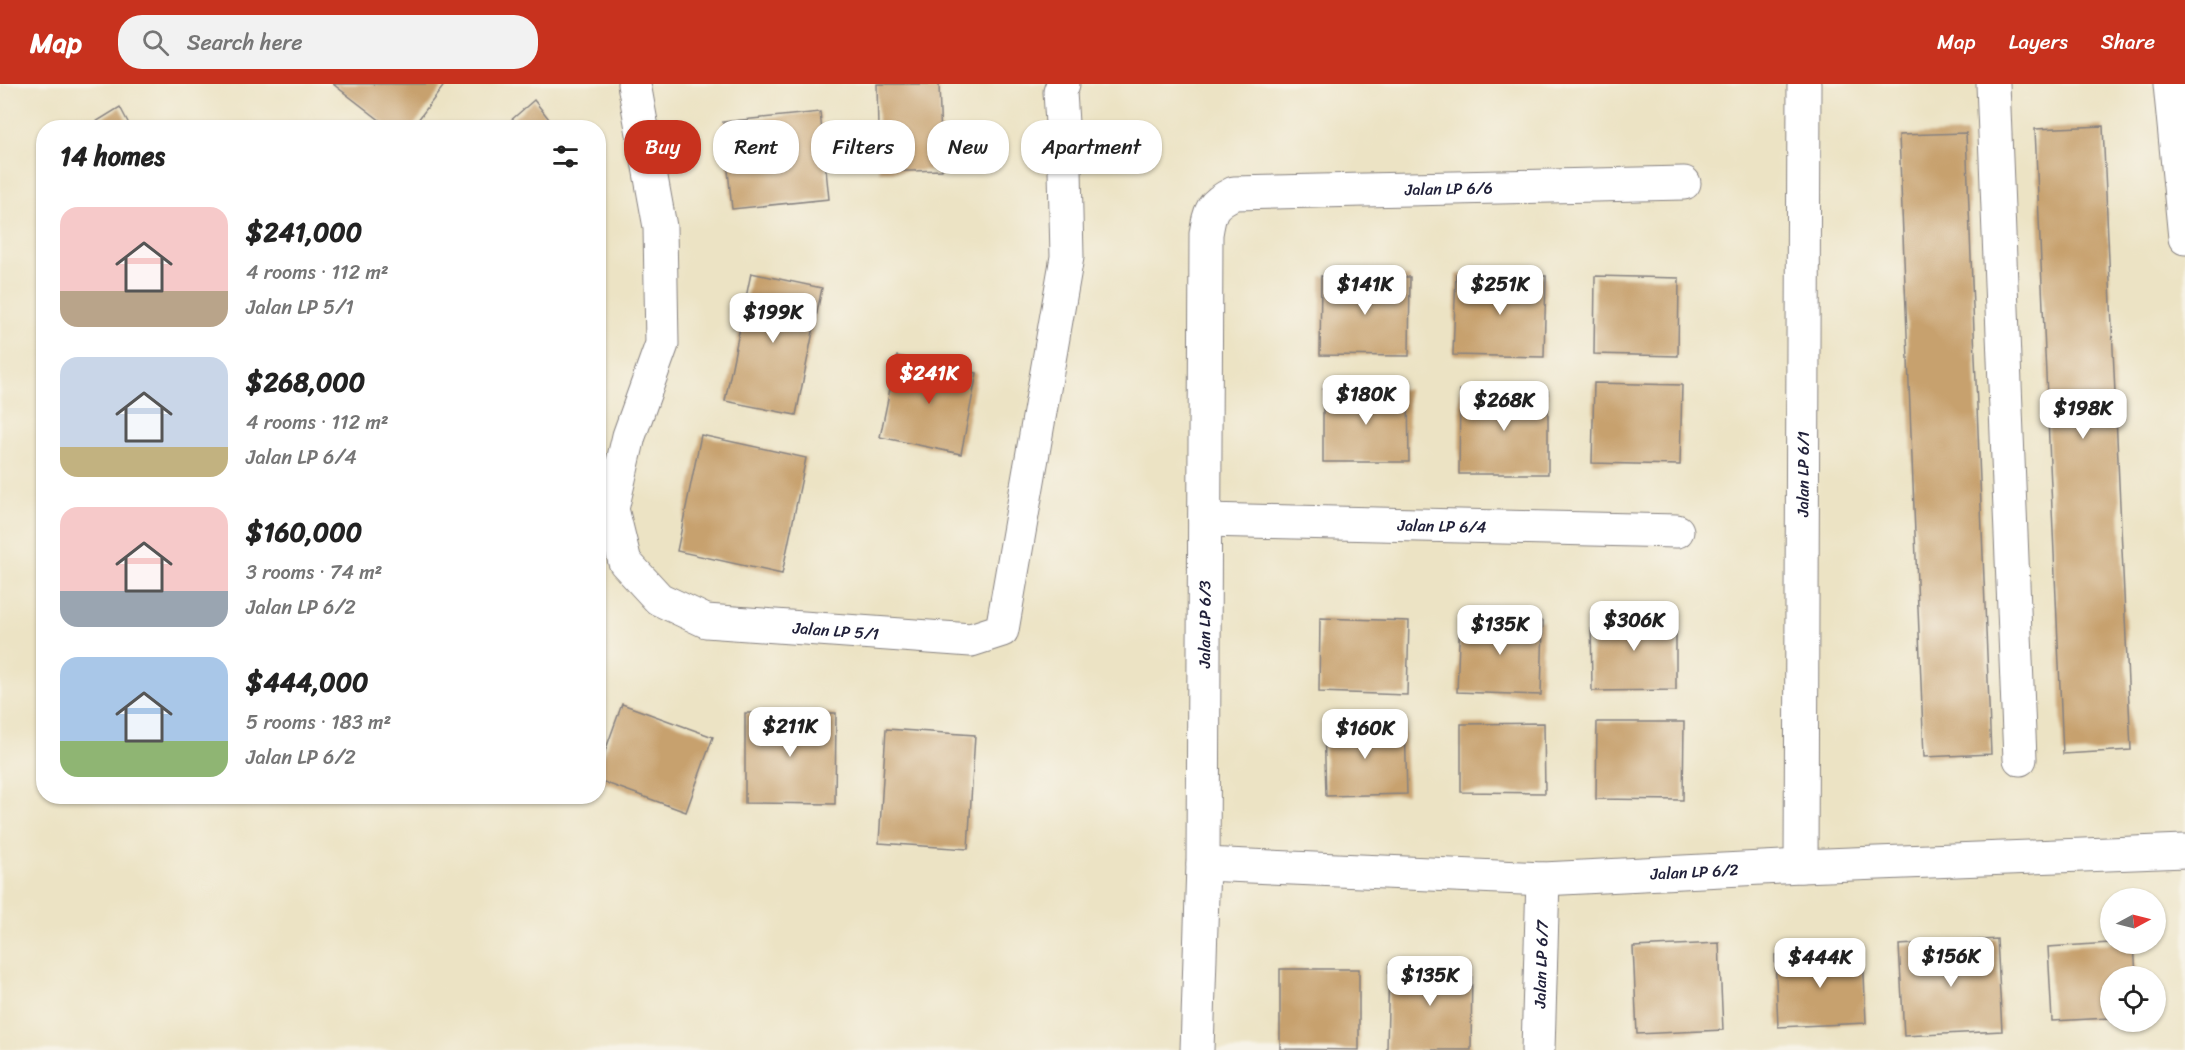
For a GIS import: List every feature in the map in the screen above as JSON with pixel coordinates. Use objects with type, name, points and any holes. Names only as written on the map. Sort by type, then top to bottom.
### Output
[{"type":"street","name":"Jalan LP 5/1","points":[[634,84],[660,227],[662,344],[629,436],[612,509],[625,562],[659,599],[706,621],[971,640],[1002,630],[1067,257],[1060,92],[1063,84]]},
{"type":"street","name":"Jalan LP 6/1","points":[[1801,866],[1804,84]]},
{"type":"street","points":[[1993,84],[2020,759]]},
{"type":"street","points":[[2170,84],[2185,238]]},
{"type":"street","name":"Jalan LP 6/6","points":[[1217,201],[1234,193],[1254,192],[1684,183]]},
{"type":"street","name":"Jalan LP 6/3","points":[[1197,1050],[1203,864],[1206,234],[1209,214],[1217,201]]},
{"type":"street","name":"Jalan LP 6/4","points":[[1205,520],[1677,531]]},
{"type":"street","name":"Jalan LP 6/2","points":[[1203,864],[1543,879],[2185,851]]},
{"type":"street","name":"Jalan LP 6/7","points":[[1538,1050],[1543,879]]},
{"type":"building","points":[[333,84],[445,84],[418,120],[380,120]]},
{"type":"building","points":[[877,84],[939,84],[940,120],[927,120],[927,170],[915,171],[915,120],[878,120]]},
{"type":"building","points":[[534,100],[550,120],[511,120]]},
{"type":"building","points":[[120,107],[127,120],[99,120]]},
{"type":"building","points":[[820,112],[821,120],[811,120],[811,174],[826,174],[829,199],[732,209],[728,174],[799,174],[799,120],[742,120]]},
{"type":"building","points":[[2103,126],[2131,750],[2063,754],[2035,129]]},
{"type":"building","points":[[1966,133],[1991,754],[1924,757],[1899,135]]},
{"type":"building","points":[[751,273],[822,288],[796,415],[725,401]]},
{"type":"building","points":[[1456,274],[1546,276],[1544,357],[1453,355]]},
{"type":"building","points":[[1321,276],[1410,277],[1409,356],[1320,355]]},
{"type":"building","points":[[1595,276],[1679,278],[1678,356],[1594,354]]},
{"type":"building","points":[[897,356],[977,373],[961,454],[880,437]]},
{"type":"building","points":[[1594,383],[1682,385],[1680,465],[1592,463]]},
{"type":"building","points":[[1323,389],[1408,389],[1409,462],[1323,462]]},
{"type":"building","points":[[1460,390],[1548,391],[1548,474],[1459,474]]},
{"type":"building","points":[[701,435],[806,458],[782,574],[677,551]]},
{"type":"building","points":[[1591,614],[1676,614],[1676,690],[1592,691]]},
{"type":"building","points":[[1460,617],[1543,621],[1541,695],[1457,692]]},
{"type":"building","points":[[1320,618],[1409,621],[1407,695],[1319,692]]},
{"type":"building","points":[[622,704],[713,737],[686,812],[606,783],[606,749]]},
{"type":"building","points":[[745,713],[836,713],[835,804],[745,803]]},
{"type":"building","points":[[1597,722],[1684,722],[1683,800],[1596,799]]},
{"type":"building","points":[[1544,723],[1545,793],[1461,792],[1461,724]]},
{"type":"building","points":[[1405,724],[1407,794],[1326,796],[1324,725]]},
{"type":"building","points":[[886,729],[975,735],[968,849],[879,843]]},
{"type":"building","points":[[1997,939],[2002,1031],[1904,1036],[1899,945]]},
{"type":"building","points":[[1719,943],[1723,1030],[1637,1034],[1633,947]]},
{"type":"building","points":[[2100,944],[2100,954],[2135,954],[2135,966],[2100,966],[2100,1019],[2052,1021],[2048,947]]},
{"type":"building","points":[[1863,951],[1866,1023],[1778,1027],[1775,955]]},
{"type":"building","points":[[1389,964],[1472,965],[1471,1050],[1387,1050]]},
{"type":"building","points":[[1280,969],[1359,969],[1359,1050],[1280,1049]]}]
